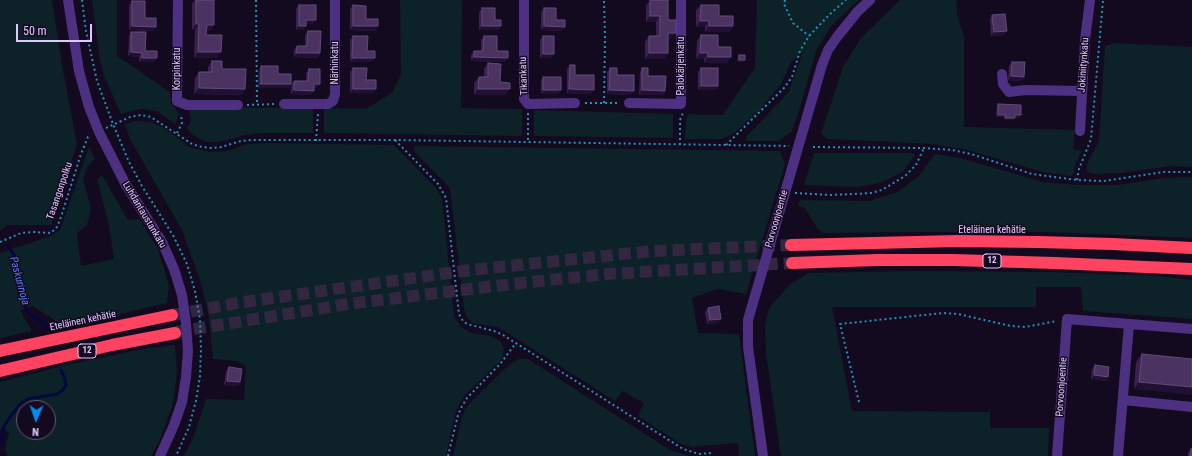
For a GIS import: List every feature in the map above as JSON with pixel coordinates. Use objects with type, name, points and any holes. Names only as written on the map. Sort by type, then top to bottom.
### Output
[{"type":"highway","name":"Eteläinen kehätie","points":[[791,245],[957,241],[1113,244],[1192,248]]},
{"type":"highway","name":"12","points":[[792,263],[877,260],[953,260],[1192,269]]},
{"type":"highway","name":"Eteläinen kehätie","points":[[0,351],[172,315]]},
{"type":"highway","name":"12","points":[[0,371],[112,345],[175,333]]},
{"type":"street","name":"Luhdantaustankatu","points":[[68,0],[79,71],[89,106],[99,132],[126,185],[162,242],[174,269],[182,295],[187,330],[188,351],[186,377],[182,402],[160,456]]},
{"type":"street","name":"Korpinkatu","points":[[178,0],[177,102],[187,104],[238,105]]},
{"type":"street","name":"Närhinkatu","points":[[284,104],[328,104],[333,101],[335,94],[335,0]]},
{"type":"street","name":"Tikankatu","points":[[524,0],[524,99],[528,104],[575,103]]},
{"type":"street","name":"Palokärjenkatu","points":[[629,103],[681,104],[681,0]]},
{"type":"street","name":"Porvoonjoentie","points":[[763,456],[748,347],[748,320],[822,65],[828,50],[837,37],[858,11],[870,0]]},
{"type":"street","name":"Jokiniitynkatu","points":[[1080,131],[1090,0]]},
{"type":"street","points":[[1002,74],[1003,84],[1009,92],[1025,90],[1082,91]]},
{"type":"street","name":"Porvoonjoentie","points":[[1057,456],[1067,319]]},
{"type":"street","points":[[1067,319],[1192,329]]},
{"type":"street","points":[[1118,456],[1129,324]]},
{"type":"street","points":[[1123,400],[1192,407]]},
{"type":"path","points":[[82,0],[86,31],[97,81]]},
{"type":"path","points":[[256,0],[257,104]]},
{"type":"path","points":[[604,0],[604,103]]},
{"type":"path","points":[[785,0],[784,4],[793,23],[809,36]]},
{"type":"path","points":[[726,145],[784,88],[792,78],[800,52],[809,36],[846,0]]},
{"type":"path","points":[[1077,180],[1079,169],[1091,139],[1103,0]]},
{"type":"path","points":[[177,102],[182,117],[182,123],[177,133]]},
{"type":"path","points":[[575,103],[629,103]]},
{"type":"path","points":[[238,105],[284,104]]},
{"type":"path","points":[[316,141],[318,104]]},
{"type":"path","points":[[528,104],[528,143]]},
{"type":"path","points":[[680,145],[680,120],[683,113],[681,104]]},
{"type":"path","name":"Tasangonpolku","points":[[0,242],[21,233],[50,233],[57,227],[88,137],[130,117],[141,115],[151,117],[192,144],[202,148],[211,148],[241,141],[253,140],[395,140],[790,146]]},
{"type":"path","points":[[395,140],[438,184],[446,198],[459,314],[463,321],[468,324],[494,331],[516,343],[683,449],[699,454],[711,453]]},
{"type":"path","points":[[814,147],[924,148],[952,150],[971,154],[1032,174],[1077,180],[1104,181],[1164,172],[1192,172]]},
{"type":"path","points":[[797,186],[794,193],[831,195],[871,193],[882,190],[905,176],[916,165],[924,148]]},
{"type":"path","points":[[858,402],[840,324],[943,313],[958,314],[996,323],[1025,327],[1067,319]]},
{"type":"path","points":[[448,456],[456,422],[461,408],[467,398],[500,364],[516,343]]},
{"type":"shaded area","points":[[0,0],[52,0],[62,65],[77,144],[51,225],[7,225],[0,231]]},
{"type":"shaded area","points":[[92,0],[117,0],[117,56],[170,92],[171,103],[179,114],[175,124],[157,111],[141,109],[121,114],[105,78],[100,61]]},
{"type":"shaded area","points":[[400,0],[462,0],[461,108],[522,109],[522,136],[324,133],[324,108],[366,109],[392,93],[401,74]]},
{"type":"shaded area","points":[[757,0],[859,0],[831,26],[816,51],[792,131],[779,141],[747,141],[746,137],[788,93],[803,52],[791,62],[781,84],[760,110],[733,134],[721,139],[685,139],[686,120],[688,114],[723,115],[755,68]]},
{"type":"shaded area","points":[[900,0],[956,0],[957,15],[964,37],[964,127],[1075,130],[1073,149],[1082,151],[1076,162],[1074,173],[1071,176],[1043,172],[964,149],[932,144],[828,139],[821,134],[843,67],[861,38]]},
{"type":"shaded area","points":[[1114,43],[1192,47],[1192,167],[1171,166],[1121,173],[1095,174],[1087,172],[1087,164],[1099,141],[1105,46]]},
{"type":"shaded area","points":[[189,107],[313,108],[313,133],[262,133],[245,135],[219,142],[207,142],[193,135],[187,129],[191,121]]},
{"type":"shaded area","points":[[534,110],[673,114],[673,138],[534,136]]},
{"type":"shaded area","points":[[136,121],[151,122],[166,129],[189,147],[209,152],[228,151],[247,144],[266,143],[394,145],[436,188],[442,199],[454,316],[461,327],[471,333],[491,336],[500,341],[504,348],[502,359],[465,395],[458,406],[446,456],[184,456],[194,436],[206,399],[244,400],[246,366],[237,361],[213,359],[209,317],[201,283],[182,230],[130,139],[125,124]]},
{"type":"shaded area","points":[[414,146],[780,151],[785,164],[746,294],[717,289],[692,298],[698,333],[739,334],[755,456],[739,456],[738,443],[692,447],[681,444],[638,416],[644,403],[622,391],[615,401],[498,327],[472,323],[467,317],[464,309],[450,188],[415,152]]},
{"type":"shaded area","points":[[89,147],[95,159],[87,167],[83,179],[91,209],[87,225],[77,233],[81,266],[114,259],[109,226],[97,179],[102,175],[128,220],[139,219],[158,249],[169,286],[167,303],[60,328],[57,322],[33,306],[20,310],[32,331],[0,338],[0,253],[48,237],[60,230]]},
{"type":"shaded area","points":[[814,153],[911,153],[915,155],[903,172],[880,183],[856,187],[804,185]]},
{"type":"shaded area","points":[[935,154],[960,158],[1043,182],[1078,185],[1118,185],[1164,178],[1192,177],[1192,238],[1046,232],[823,233],[817,228],[805,208],[798,206],[800,200],[870,201],[897,192],[918,177]]},
{"type":"shaded area","points":[[915,271],[1050,272],[1157,276],[1192,280],[1192,319],[1083,311],[1081,287],[1036,287],[1036,307],[832,307],[852,411],[990,412],[990,428],[1049,428],[1048,456],[781,456],[766,354],[765,326],[769,308],[790,284],[809,273]]},
{"type":"shaded area","points":[[175,345],[177,372],[173,404],[159,442],[151,456],[8,456],[5,450],[9,432],[2,428],[0,431],[0,382],[66,365],[142,349]]},
{"type":"shaded area","points":[[519,359],[528,359],[670,450],[689,456],[453,456],[465,409],[511,363]]},
{"type":"building","points":[[196,0],[214,0],[214,25],[207,25],[206,35],[222,35],[221,52],[198,52],[199,24],[196,24]]},
{"type":"building","points":[[650,0],[668,0],[668,20],[676,20],[676,33],[668,33],[668,53],[649,53],[649,36],[660,36],[660,16],[650,16]]},
{"type":"building","points":[[132,1],[145,1],[145,18],[156,18],[156,27],[132,26]]},
{"type":"building","points":[[299,5],[316,5],[316,20],[306,20],[306,26],[299,26]]},
{"type":"building","points":[[353,5],[366,6],[366,19],[378,19],[378,26],[353,26]]},
{"type":"building","points":[[701,5],[719,5],[719,16],[733,16],[733,26],[709,26],[709,21],[700,21]]},
{"type":"building","points":[[482,8],[495,8],[495,20],[501,20],[501,26],[482,26]]},
{"type":"building","points":[[544,8],[556,8],[556,20],[565,20],[565,27],[544,26]]},
{"type":"building","points":[[1005,14],[1007,31],[994,32],[992,15]]},
{"type":"building","points":[[308,31],[321,31],[320,53],[296,53],[297,46],[307,46]]},
{"type":"building","points":[[131,32],[146,32],[145,51],[157,51],[157,58],[142,58],[142,53],[131,52]]},
{"type":"building","points":[[701,35],[718,35],[718,47],[731,47],[731,57],[708,57],[708,53],[700,53]]},
{"type":"building","points":[[353,36],[368,36],[367,51],[375,51],[375,58],[352,58]]},
{"type":"building","points":[[484,36],[497,36],[497,51],[508,51],[508,58],[474,57],[474,51],[483,51]]},
{"type":"building","points":[[543,36],[554,36],[554,54],[543,54]]},
{"type":"building","points":[[739,55],[745,55],[745,60],[739,60]]},
{"type":"building","points":[[212,61],[222,61],[222,69],[246,69],[245,89],[199,88],[199,72],[212,72]]},
{"type":"building","points":[[1012,62],[1025,62],[1024,77],[1011,76]]},
{"type":"building","points":[[488,63],[501,64],[500,82],[510,83],[510,89],[478,89],[479,77],[488,77]]},
{"type":"building","points":[[570,65],[575,65],[575,75],[594,75],[594,90],[569,89]]},
{"type":"building","points":[[261,66],[278,66],[278,74],[291,74],[291,84],[261,84]]},
{"type":"building","points":[[353,68],[367,68],[366,80],[376,80],[376,89],[353,89]]},
{"type":"building","points":[[610,68],[617,68],[617,75],[634,75],[634,91],[609,90]]},
{"type":"building","points":[[642,68],[648,68],[648,76],[666,76],[665,91],[642,90]]},
{"type":"building","points":[[701,68],[718,68],[718,86],[701,86]]},
{"type":"building","points":[[309,69],[320,69],[320,84],[314,84],[314,91],[294,90],[294,81],[308,81]]},
{"type":"building","points":[[543,77],[561,77],[561,90],[543,90]]},
{"type":"building","points":[[998,104],[1021,105],[1021,115],[1015,115],[1015,118],[1005,118],[1006,115],[998,115]]},
{"type":"building","points":[[719,306],[721,319],[710,320],[708,308]]},
{"type":"building","points":[[1142,354],[1192,359],[1192,387],[1139,382]]},
{"type":"building","points":[[1095,365],[1109,367],[1108,377],[1094,375]]},
{"type":"building","points":[[229,367],[242,369],[240,382],[227,381]]},
{"type":"building","points":[[1191,449],[1192,456],[1190,456]]},
{"type":"waterway","name":"Paskurinoja","points":[[8,246],[14,255],[23,303],[29,313],[51,329]]},
{"type":"waterway","name":"Paskurinoja","points":[[0,444],[3,438],[4,426],[19,405],[28,399],[57,394],[63,390],[66,385],[61,370]]},
{"type":"tunnel","points":[[173,315],[237,303],[470,270],[653,251],[791,245]]},
{"type":"tunnel","points":[[176,332],[348,304],[520,283],[608,274],[792,263]]}]
